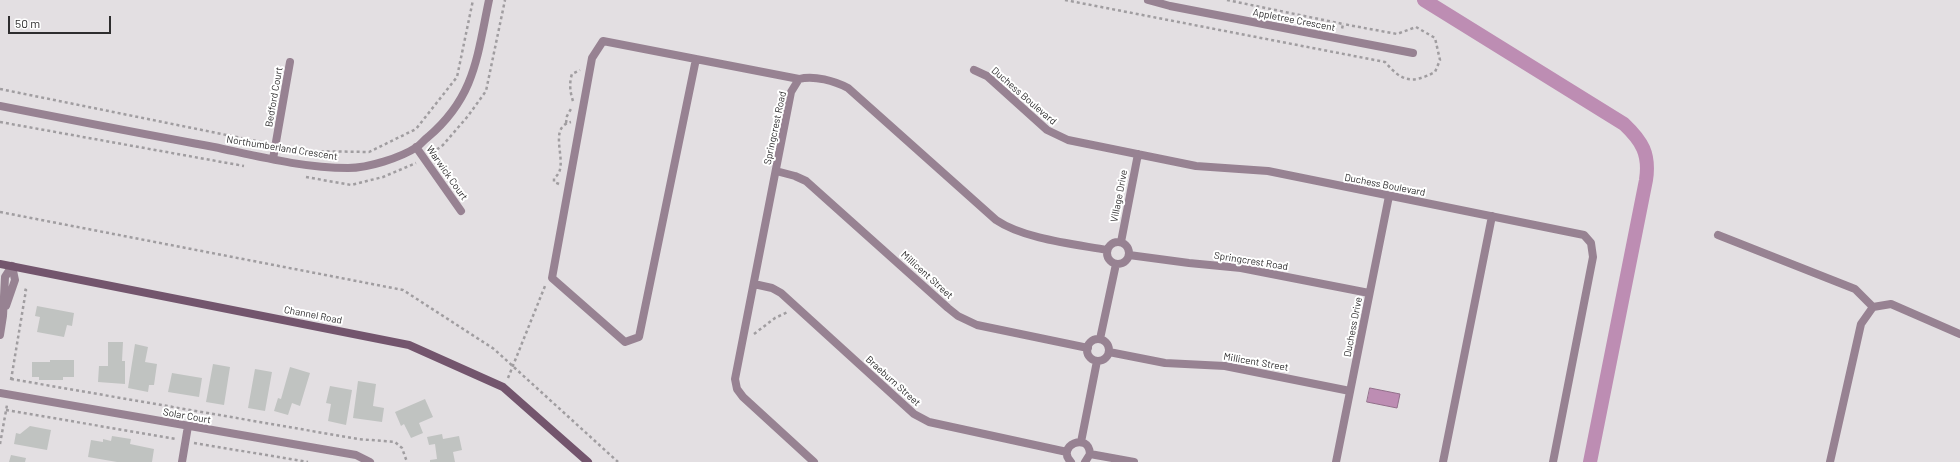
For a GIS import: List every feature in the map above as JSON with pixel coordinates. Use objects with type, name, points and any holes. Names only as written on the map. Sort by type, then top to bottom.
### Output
[{"type":"street","name":"Northumberland Crescent","points":[[0,106],[273,159],[328,167],[350,168],[369,165],[392,158],[416,147],[443,124],[455,109],[468,88],[477,58],[489,0]]},
{"type":"street","name":"Appletree Crescent","points":[[1148,0],[1170,6],[1413,53]]},
{"type":"street","points":[[696,59],[639,336],[625,342],[552,278],[589,70],[592,58],[603,41],[696,59],[799,79],[817,79],[848,88],[996,220],[1005,226],[1026,234],[1107,250]]},
{"type":"street","name":"Bedford Court","points":[[273,159],[290,62]]},
{"type":"street","name":"Duchess Boulevard","points":[[974,70],[987,76],[1047,130],[1059,137],[1204,167],[1268,171],[1581,234],[1589,240],[1593,250],[1593,257],[1553,462]]},
{"type":"street","name":"Springcrest Road","points":[[799,79],[792,92],[735,379],[737,388],[743,397],[814,462]]},
{"type":"street","name":"Warwick Court","points":[[416,147],[461,211]]},
{"type":"street","name":"Village Drive","points":[[1121,242],[1138,154]]},
{"type":"street","name":"Millicent Street","points":[[776,171],[795,176],[806,181],[948,308],[966,321],[977,325],[1088,348]]},
{"type":"street","name":"Duchess Drive","points":[[1336,462],[1388,196]]},
{"type":"street","points":[[1443,462],[1492,216]]},
{"type":"street","points":[[1718,235],[1855,289],[1873,306],[1891,304],[1960,334]]},
{"type":"street","points":[[1121,242],[1128,248],[1129,255],[1126,261],[1116,264],[1109,259],[1107,250],[1111,244],[1121,242]]},
{"type":"street","name":"Springcrest Road","points":[[1129,255],[1241,268],[1369,293]]},
{"type":"street","name":"Channel Road","points":[[0,264],[409,345],[503,387],[588,462]]},
{"type":"street","points":[[1100,339],[1116,264]]},
{"type":"street","points":[[3,316],[15,280],[12,266]]},
{"type":"street","points":[[0,335],[3,316],[4,277],[12,266]]},
{"type":"street","name":"Braeburn Street","points":[[754,284],[772,288],[781,293],[914,414],[929,422],[1067,452]]},
{"type":"street","points":[[1830,462],[1861,324],[1873,306]]},
{"type":"street","points":[[1100,339],[1106,342],[1110,352],[1103,360],[1097,361],[1090,358],[1088,348],[1091,342],[1100,339]]},
{"type":"street","name":"Millicent Street","points":[[1110,352],[1165,363],[1226,366],[1350,391]]},
{"type":"street","points":[[1081,442],[1097,361]]},
{"type":"street","name":"Solar Court","points":[[4,394],[356,455],[370,462]]},
{"type":"street","points":[[182,462],[188,426]]},
{"type":"street","points":[[1072,462],[1068,458],[1067,452],[1070,445],[1081,442],[1087,445],[1090,454]]},
{"type":"street","points":[[1085,462],[1090,454]]},
{"type":"street","points":[[1090,454],[1134,462]]},
{"type":"path","points":[[304,177],[351,185],[413,165],[443,145],[486,91],[505,0]]},
{"type":"path","points":[[1227,0],[1342,24],[1340,39]]},
{"type":"path","points":[[568,190],[554,182],[554,178],[557,176],[561,168],[559,161],[561,152],[559,136],[566,123],[567,116],[574,104],[570,92],[572,74],[579,70],[589,70]]},
{"type":"path","points":[[566,123],[580,120]]},
{"type":"path","points":[[0,122],[250,167]]},
{"type":"path","points":[[0,212],[403,290],[494,349],[618,462]]},
{"type":"path","points":[[503,387],[513,367],[547,281],[552,278]]},
{"type":"path","points":[[0,444],[6,410],[4,394],[11,379],[26,290],[12,287]]},
{"type":"path","points":[[744,336],[754,334],[790,310]]},
{"type":"path","points":[[11,379],[358,439],[394,442],[402,448],[407,462]]},
{"type":"path","points":[[6,410],[308,462]]},
{"type":"shaded area","points":[[1370,388],[1400,394],[1397,408],[1367,402]]},
{"type":"building","points":[[37,306],[74,313],[72,326],[67,325],[64,337],[37,332],[40,317],[35,316]]},
{"type":"building","points":[[108,342],[123,342],[122,361],[125,361],[125,384],[98,382],[99,366],[108,366]]},
{"type":"building","points":[[135,344],[148,347],[145,362],[157,364],[154,385],[149,385],[148,392],[128,388]]},
{"type":"building","points":[[50,360],[74,360],[74,377],[63,377],[63,380],[39,380],[39,377],[32,377],[32,362],[50,362]]},
{"type":"building","points":[[213,364],[230,367],[224,405],[206,402]]},
{"type":"building","points":[[290,367],[310,373],[300,406],[292,403],[288,415],[274,411],[278,398],[281,399]]},
{"type":"building","points":[[255,369],[272,372],[265,411],[248,408]]},
{"type":"building","points":[[172,373],[202,378],[199,397],[168,392]]},
{"type":"building","points":[[358,381],[376,384],[373,406],[384,408],[382,422],[353,418]]},
{"type":"building","points":[[330,386],[352,390],[346,425],[328,421],[331,404],[326,403]]},
{"type":"building","points":[[425,399],[433,417],[419,423],[423,433],[411,438],[404,424],[401,426],[395,412]]},
{"type":"building","points":[[30,426],[51,430],[47,450],[14,444],[16,433],[20,434]]},
{"type":"building","points":[[442,434],[443,439],[459,436],[462,450],[453,452],[455,462],[430,462],[430,460],[437,459],[435,444],[429,445],[427,437]]},
{"type":"building","points":[[112,436],[131,439],[130,444],[154,449],[152,462],[117,462],[88,457],[91,440],[103,442],[103,439],[111,441]]},
{"type":"building","points":[[11,455],[26,458],[25,462],[9,462]]},
{"type":"waterway","points":[[1424,0],[1624,124],[1636,136],[1646,155],[1646,180],[1590,462]]}]
